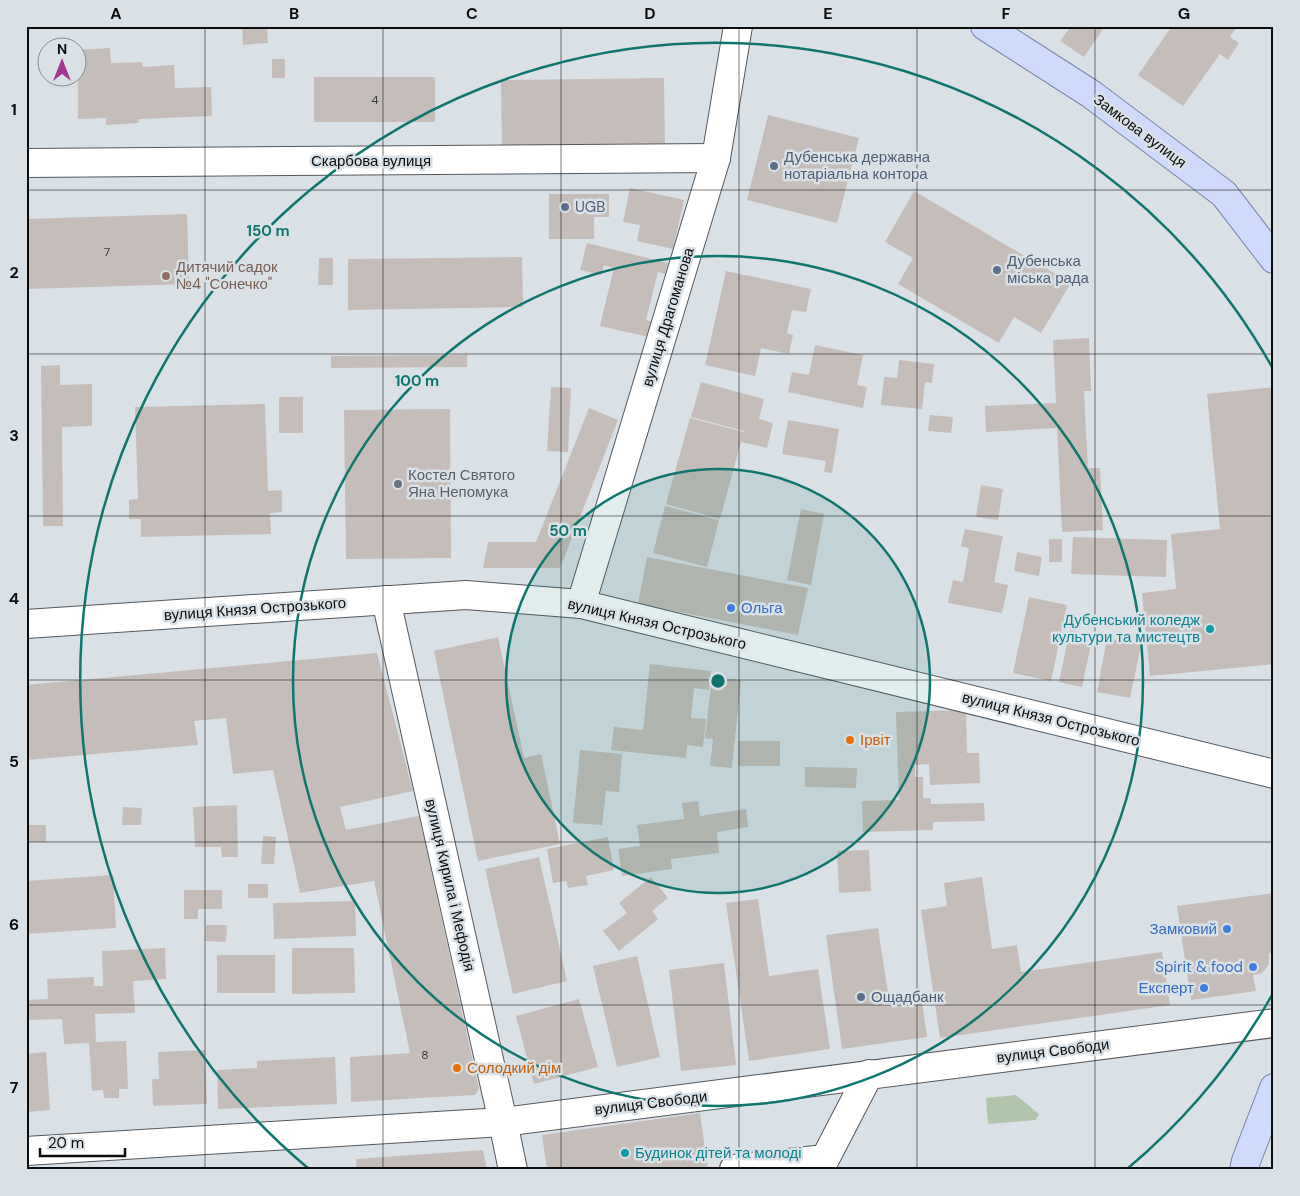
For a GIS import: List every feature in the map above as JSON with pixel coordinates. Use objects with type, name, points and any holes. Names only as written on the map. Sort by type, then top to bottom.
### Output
[{"type":"main road","name":"Замкова вулиця","points":[[985,26],[1091,94],[1224,194],[1274,259]]},
{"type":"main road","points":[[1244,1167],[1274,1088]]},
{"type":"street","name":"вулиця Драгоманова","points":[[581,604],[716,158],[738,26]]},
{"type":"street","name":"Скарбова вулиця","points":[[26,163],[716,158]]},
{"type":"street","name":"вулиця Князя Острозького","points":[[26,624],[466,595],[581,604],[1274,774]]},
{"type":"street","name":"вулиця Кирила і Мефодія","points":[[386,600],[513,1170]]},
{"type":"street","name":"вулиця Свободи","points":[[34,1157],[352,1131],[503,1122],[1274,1022]]},
{"type":"street","points":[[734,1169],[824,1158],[869,1074]]},
{"type":"green space","points":[[1016,1095],[1039,1114],[1036,1120],[988,1124],[986,1098]]},
{"type":"building","points":[[242,26],[267,26],[268,43],[243,45]]},
{"type":"building","points":[[1071,26],[1105,26],[1084,57],[1060,41]]},
{"type":"building","points":[[1172,26],[1237,26],[1230,37],[1239,43],[1228,60],[1220,54],[1183,106],[1138,75]]},
{"type":"building","points":[[110,48],[111,63],[142,62],[143,67],[174,65],[175,88],[211,87],[212,116],[139,119],[139,123],[106,125],[106,118],[78,119],[78,88],[88,88],[88,49]]},
{"type":"building","points":[[272,59],[285,59],[285,78],[272,78]]},
{"type":"building","points":[[314,77],[435,77],[435,122],[314,122]]},
{"type":"building","points":[[664,78],[665,144],[502,147],[501,80]]},
{"type":"building","points":[[768,115],[859,138],[837,223],[747,200]]},
{"type":"building","points":[[630,188],[684,200],[673,249],[637,241],[640,225],[623,222]]},
{"type":"building","points":[[914,191],[1071,283],[1041,333],[1014,317],[999,343],[898,284],[913,258],[885,242]]},
{"type":"building","points":[[549,194],[609,194],[609,217],[594,217],[594,239],[549,239]]},
{"type":"building","points":[[187,214],[189,284],[26,289],[26,219]]},
{"type":"building","points":[[587,243],[668,263],[665,274],[658,272],[646,320],[657,323],[653,338],[600,326],[614,268],[604,265],[601,275],[580,270]]},
{"type":"building","points":[[522,257],[523,307],[348,310],[348,259]]},
{"type":"building","points":[[319,258],[333,258],[333,285],[318,285]]},
{"type":"building","points":[[726,271],[811,289],[806,312],[792,310],[787,333],[793,335],[789,354],[761,348],[755,376],[705,365]]},
{"type":"building","points":[[1089,338],[1091,391],[1084,391],[1088,468],[1100,468],[1103,530],[1062,532],[1057,428],[986,432],[985,406],[1056,403],[1053,340]]},
{"type":"building","points":[[815,345],[863,355],[857,385],[867,387],[863,408],[788,392],[792,372],[809,375]]},
{"type":"building","points":[[467,355],[467,367],[331,368],[331,356]]},
{"type":"building","points":[[899,360],[934,364],[932,383],[925,382],[922,409],[881,405],[884,377],[897,378]]},
{"type":"building","points":[[60,365],[60,385],[92,384],[92,426],[62,427],[63,526],[43,526],[41,366]]},
{"type":"building","points":[[701,382],[764,399],[759,419],[773,423],[767,448],[741,442],[720,519],[666,504],[690,418],[744,432],[691,417]]},
{"type":"building","points":[[551,387],[571,388],[568,452],[547,451]]},
{"type":"building","points":[[1274,387],[1274,664],[1150,676],[1142,593],[1176,589],[1171,534],[1220,529],[1207,394]]},
{"type":"building","points":[[279,397],[303,397],[303,433],[279,433]]},
{"type":"building","points":[[265,404],[268,491],[282,490],[282,512],[270,513],[271,534],[141,537],[141,519],[129,519],[129,500],[138,499],[135,407]]},
{"type":"building","points":[[589,408],[618,420],[560,568],[483,568],[488,542],[536,542]]},
{"type":"building","name":"Костел Святого Яна Непомука","points":[[450,409],[451,558],[346,559],[344,410]]},
{"type":"building","points":[[930,415],[953,417],[951,433],[928,431]]},
{"type":"building","points":[[788,420],[839,429],[832,473],[824,472],[826,461],[782,454]]},
{"type":"building","points":[[981,485],[1003,489],[998,520],[976,517]]},
{"type":"building","points":[[665,506],[719,520],[707,567],[653,553]]},
{"type":"building","points":[[801,509],[824,514],[811,585],[787,580]]},
{"type":"building","points":[[965,529],[1003,536],[994,582],[1008,585],[1002,613],[948,603],[953,580],[963,582],[969,548],[961,546]]},
{"type":"building","points":[[1073,537],[1167,540],[1166,577],[1071,574]]},
{"type":"building","points":[[1049,539],[1062,539],[1062,562],[1049,562]]},
{"type":"building","points":[[1017,552],[1042,557],[1039,576],[1014,571]]},
{"type":"building","points":[[647,557],[808,588],[798,635],[638,604]]},
{"type":"building","points":[[1029,597],[1067,605],[1051,681],[1013,673]]},
{"type":"building","points":[[1070,630],[1093,635],[1082,687],[1059,682]]},
{"type":"building","points":[[498,637],[524,758],[541,754],[560,844],[478,861],[434,651]]},
{"type":"building","points":[[1107,638],[1141,645],[1130,698],[1097,692]]},
{"type":"building","points":[[377,653],[413,791],[340,807],[346,830],[419,816],[479,1089],[475,1095],[351,1102],[350,1057],[410,1053],[374,881],[300,893],[273,770],[233,774],[226,718],[194,721],[198,745],[26,760],[26,685]]},
{"type":"building","points":[[650,664],[711,671],[709,690],[694,688],[691,718],[706,719],[703,747],[687,745],[686,758],[611,750],[614,727],[643,730]]},
{"type":"building","points":[[712,677],[741,680],[732,768],[710,766],[713,739],[705,738]]},
{"type":"building","points":[[966,710],[967,753],[979,753],[980,783],[930,785],[929,764],[915,765],[915,777],[923,777],[923,798],[931,798],[931,804],[984,803],[985,821],[933,822],[933,830],[863,832],[862,801],[899,800],[896,712]]},
{"type":"building","points":[[738,741],[780,741],[780,766],[738,766]]},
{"type":"building","points":[[580,750],[622,754],[619,792],[606,791],[602,825],[573,823]]},
{"type":"building","points":[[805,767],[857,768],[856,788],[805,787]]},
{"type":"building","points":[[698,801],[700,816],[746,809],[748,827],[717,832],[719,853],[671,859],[672,869],[622,876],[618,849],[640,846],[637,825],[684,819],[682,803]]},
{"type":"building","points":[[237,805],[238,857],[222,857],[221,847],[195,847],[193,807]]},
{"type":"building","points":[[123,807],[142,808],[141,825],[122,825]]},
{"type":"building","points":[[26,825],[46,825],[46,842],[26,842]]},
{"type":"building","points":[[263,836],[276,837],[274,864],[261,864]]},
{"type":"building","points":[[608,837],[614,870],[586,876],[588,885],[568,888],[566,881],[553,883],[547,849]]},
{"type":"building","points":[[869,850],[871,891],[839,893],[837,851]]},
{"type":"building","points":[[539,857],[567,981],[513,994],[485,869]]},
{"type":"building","points":[[113,875],[116,928],[26,934],[26,881]]},
{"type":"building","points":[[651,877],[668,898],[652,911],[658,919],[619,951],[603,931],[627,913],[619,903]]},
{"type":"building","points":[[982,877],[992,949],[1017,945],[1021,972],[1162,952],[1170,1005],[940,1038],[921,910],[947,906],[944,883]]},
{"type":"building","points":[[248,884],[268,884],[268,898],[248,898]]},
{"type":"building","points":[[184,890],[222,890],[222,909],[198,909],[198,919],[184,919]]},
{"type":"building","name":"Замковий","points":[[1274,893],[1274,952],[1269,953],[1269,963],[1265,970],[1260,974],[1253,975],[1256,991],[1191,1000],[1177,906]]},
{"type":"building","points":[[758,899],[769,976],[818,969],[830,1049],[749,1061],[726,903]]},
{"type":"building","points":[[355,901],[356,936],[274,939],[273,903]]},
{"type":"building","points":[[206,925],[227,925],[226,942],[205,941]]},
{"type":"building","points":[[878,928],[890,1006],[922,1002],[927,1037],[842,1049],[826,935]]},
{"type":"building","points":[[165,948],[166,979],[133,981],[135,1013],[95,1014],[96,1042],[126,1041],[128,1089],[119,1089],[119,1098],[104,1098],[103,1090],[92,1091],[89,1043],[64,1044],[62,1019],[26,1020],[26,1000],[48,999],[47,979],[94,977],[94,986],[103,986],[102,951]]},
{"type":"building","points":[[292,948],[354,948],[355,993],[292,994]]},
{"type":"building","points":[[217,955],[275,955],[275,993],[217,993]]},
{"type":"building","points":[[637,956],[660,1057],[617,1067],[593,966]]},
{"type":"building","points":[[724,963],[736,1065],[681,1071],[669,970]]},
{"type":"building","points":[[579,999],[598,1067],[534,1084],[516,1016]]},
{"type":"building","points":[[205,1050],[207,1104],[153,1106],[152,1079],[159,1079],[158,1052]]},
{"type":"building","points":[[46,1052],[50,1110],[26,1112],[26,1054]]},
{"type":"building","points":[[335,1057],[337,1104],[218,1109],[217,1070],[257,1068],[257,1061]]},
{"type":"building","name":"Будинок дітей та молоді","points":[[700,1113],[708,1170],[547,1170],[542,1135]]},
{"type":"building","points":[[483,1150],[487,1170],[357,1170],[356,1159]]},
{"type":"place","name":"Дубенська державна нотаріальна контора","points":[[774,166]]},
{"type":"place","name":"UGB","points":[[565,207]]},
{"type":"place","name":"Дубенська міська рада","points":[[997,270]]},
{"type":"place","name":"Дитячий садок №4 \"Сонечко\"","points":[[166,276]]},
{"type":"place","name":"Костел Святого Яна Непомука","points":[[398,484]]},
{"type":"place","name":"Ольга","points":[[731,608]]},
{"type":"place","name":"Дубенський коледж культури та мистецтв","points":[[1210,629]]},
{"type":"place","name":"Ірвіт","points":[[850,740]]},
{"type":"place","name":"Замковий","points":[[1227,929]]},
{"type":"place","name":"Spirit & food","points":[[1253,967]]},
{"type":"place","name":"Експерт","points":[[1204,988]]},
{"type":"place","name":"Ощадбанк","points":[[861,997]]},
{"type":"place","name":"Солодкий дім","points":[[457,1068]]},
{"type":"place","name":"Будинок дітей та молоді","points":[[625,1153]]}]
